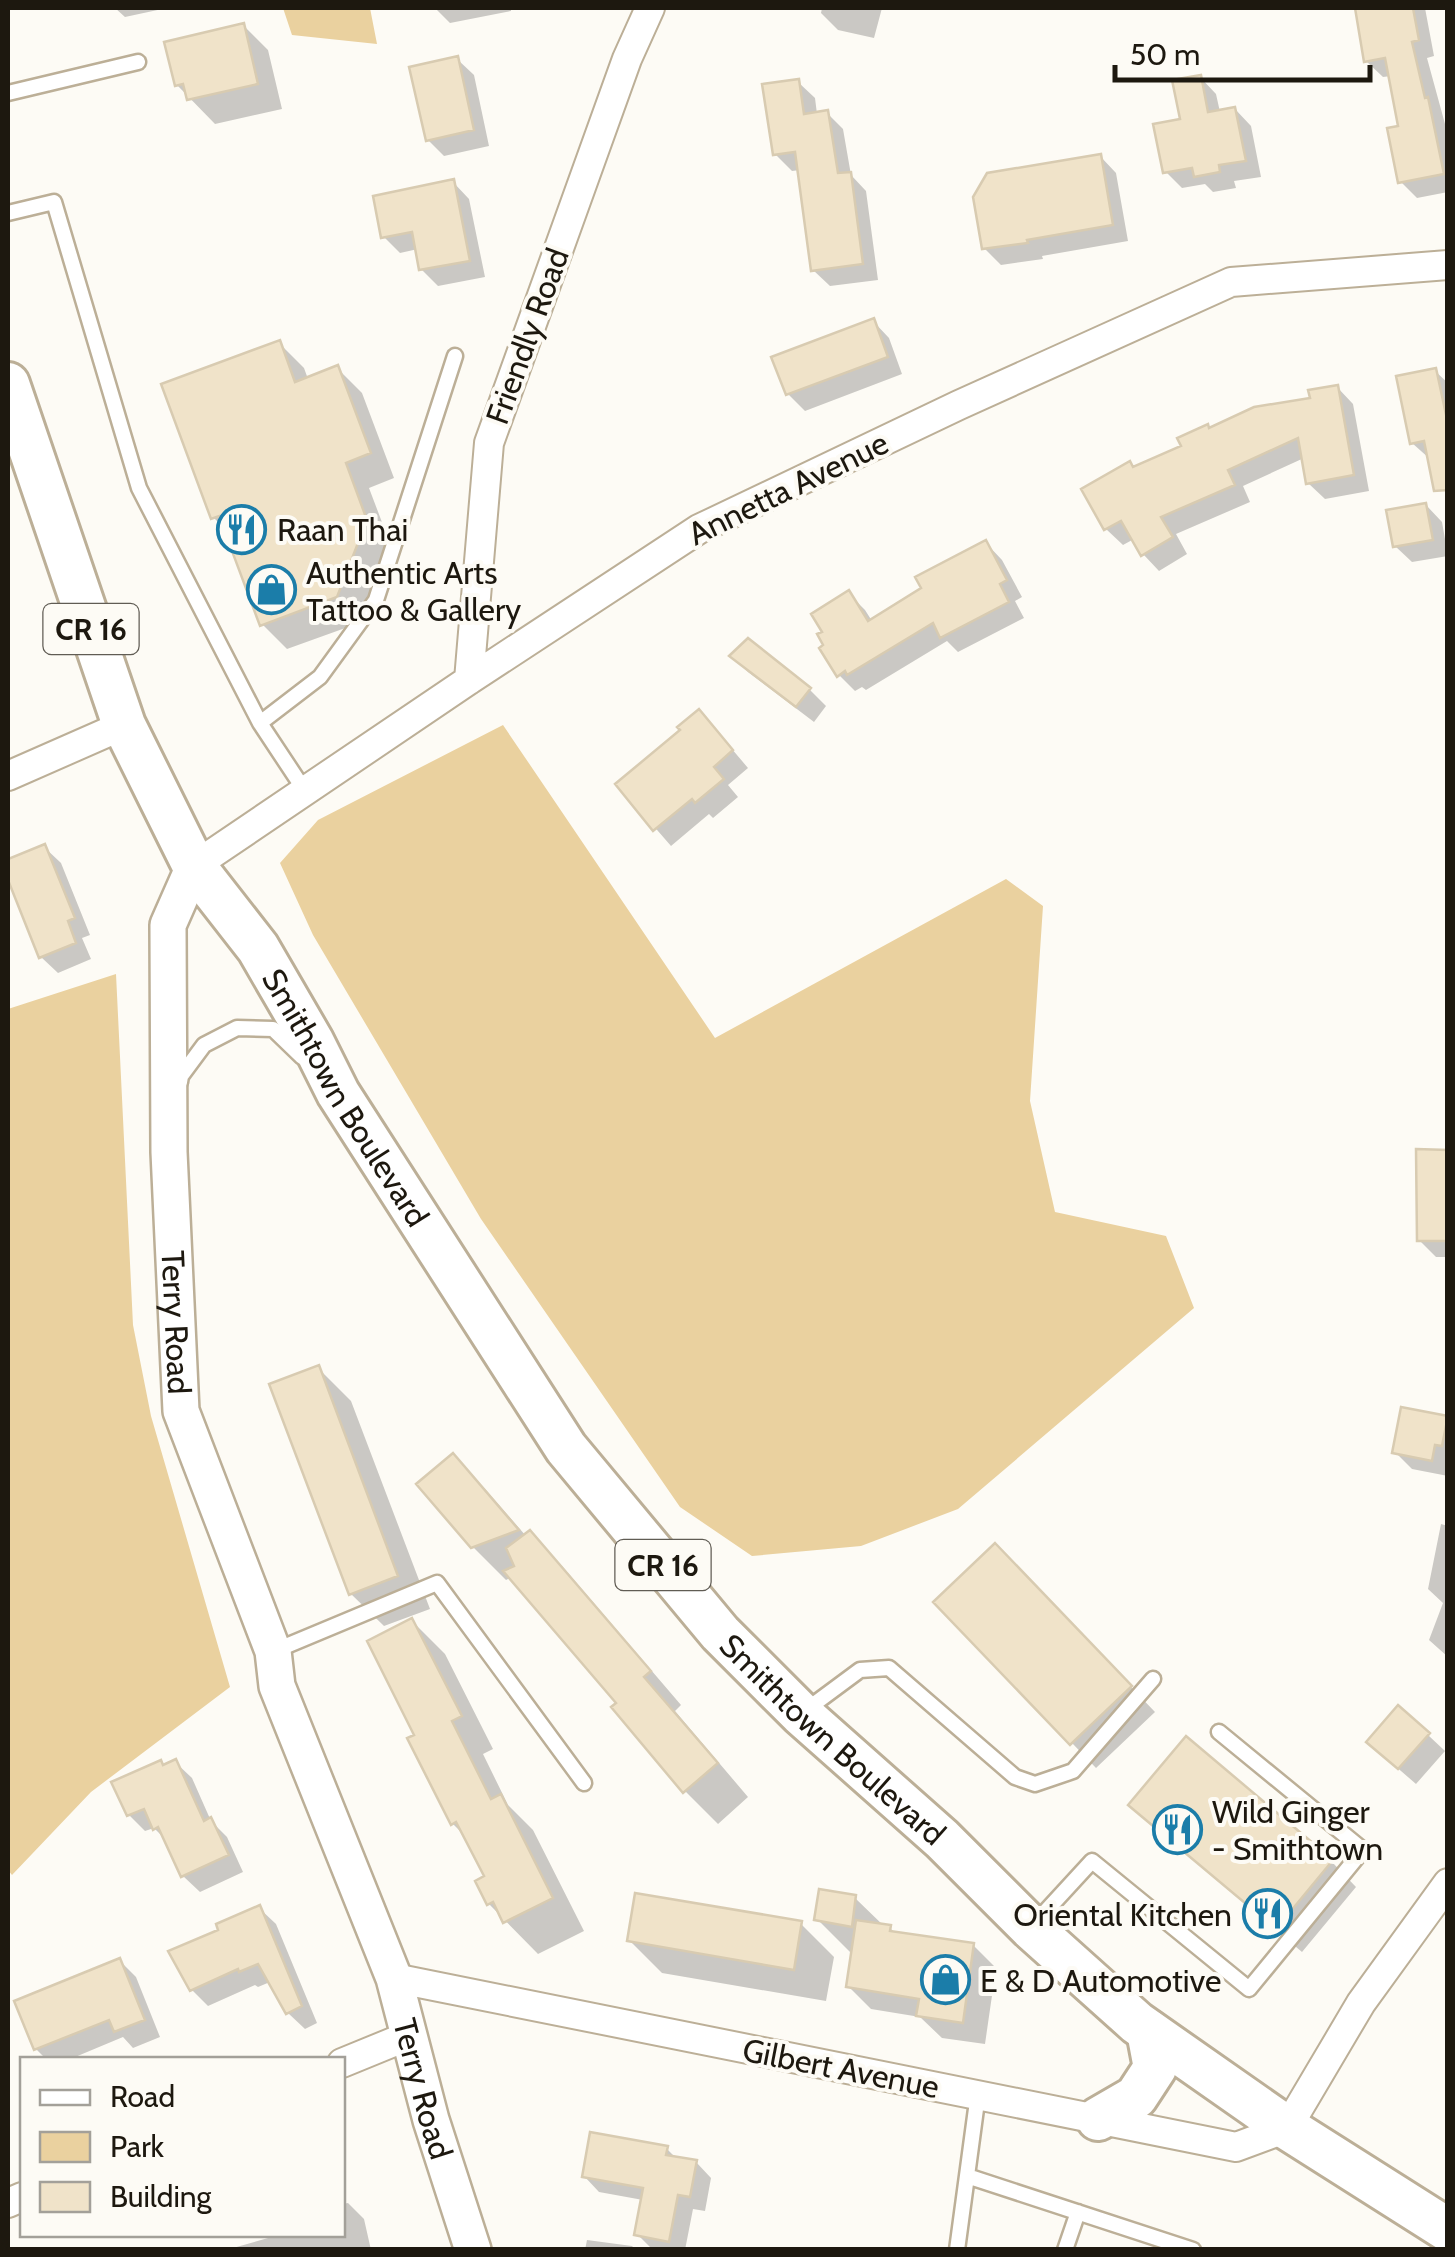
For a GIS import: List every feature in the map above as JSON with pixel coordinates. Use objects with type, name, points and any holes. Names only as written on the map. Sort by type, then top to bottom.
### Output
[{"type":"main road","name":"CR 16","points":[[8,384],[124,725],[194,866]]},
{"type":"main road","name":"Smithtown Boulevard","points":[[194,866],[258,948],[338,1093],[566,1448],[720,1633],[802,1714],[942,1839],[1031,1928],[1148,2031],[1287,2128],[1448,2230]]},
{"type":"main road","points":[[1098,2118],[1136,2097],[1155,2068],[1148,2031]]},
{"type":"street","name":"Friendly Road","points":[[468,680],[489,444],[626,59],[650,8]]},
{"type":"street","name":"Annetta Avenue","points":[[194,866],[699,528],[1230,282],[1448,265]]},
{"type":"street","points":[[8,776],[124,725]]},
{"type":"street","name":"Terry Road","points":[[194,866],[168,926],[168,1152],[181,1411],[273,1651],[277,1686],[394,1978],[431,2120],[473,2250]]},
{"type":"street","points":[[1287,2128],[1361,2003],[1448,1884]]},
{"type":"street","name":"Gilbert Avenue","points":[[394,1978],[1236,2147],[1287,2128]]},
{"type":"street","points":[[345,2063],[408,2036]]},
{"type":"lane","points":[[8,93],[138,62]]},
{"type":"lane","points":[[8,213],[54,202],[139,488],[260,723],[304,791]]},
{"type":"lane","points":[[260,723],[320,677],[376,600],[456,356]]},
{"type":"lane","points":[[168,1152],[181,1076],[204,1045],[236,1028],[273,1029],[338,1093]]},
{"type":"lane","points":[[273,1651],[438,1583],[584,1784]]},
{"type":"lane","points":[[802,1714],[860,1670],[889,1668],[1015,1776],[1035,1784],[1073,1771],[1152,1680]]},
{"type":"lane","points":[[1031,1928],[1092,1861],[1249,1989],[1363,1850],[1219,1732]]},
{"type":"lane","points":[[957,2250],[978,2094]]},
{"type":"lane","points":[[967,2176],[1193,2250]]},
{"type":"lane","points":[[1065,2250],[1078,2212]]},
{"type":"green space","points":[[283,8],[370,8],[377,44],[292,35]]},
{"type":"green space","points":[[503,725],[715,1038],[1006,879],[1043,906],[1030,1101],[1055,1212],[1166,1236],[1194,1308],[958,1509],[861,1546],[752,1556],[680,1507],[481,1219],[313,935],[280,863],[318,820]]},
{"type":"green space","points":[[116,974],[133,1325],[151,1416],[230,1687],[91,1792],[12,1875],[8,1870],[8,1009]]},
{"type":"building","points":[[1355,8],[1413,8],[1419,40],[1412,42],[1444,174],[1398,183],[1387,128],[1398,126],[1385,58],[1364,62]]},
{"type":"building","points":[[244,23],[258,84],[187,100],[183,84],[175,86],[164,42]]},
{"type":"building","points":[[458,56],[474,130],[426,141],[409,67]]},
{"type":"building","points":[[1201,75],[1208,112],[1235,107],[1246,161],[1219,165],[1220,172],[1194,177],[1192,168],[1163,173],[1153,124],[1180,119],[1172,80]]},
{"type":"building","points":[[799,79],[804,114],[828,110],[838,173],[851,172],[863,264],[811,271],[795,152],[773,155],[762,84]]},
{"type":"building","points":[[1101,154],[1113,225],[982,249],[973,197],[987,173]]},
{"type":"building","points":[[454,179],[470,261],[419,270],[412,232],[381,238],[373,196]]},
{"type":"building","points":[[874,318],[888,357],[786,395],[771,357]]},
{"type":"building","points":[[280,340],[295,382],[338,365],[371,453],[346,463],[367,520],[337,597],[260,626],[219,516],[211,519],[161,384]]},
{"type":"building","points":[[1436,368],[1448,424],[1448,490],[1434,491],[1424,441],[1410,444],[1396,376]]},
{"type":"building","points":[[1338,385],[1354,475],[1306,484],[1298,438],[1228,470],[1235,485],[1161,517],[1173,537],[1141,556],[1121,521],[1104,530],[1081,489],[1130,461],[1133,467],[1181,446],[1177,438],[1208,424],[1209,428],[1254,407],[1310,398],[1308,390]]},
{"type":"building","points":[[1426,503],[1433,540],[1393,547],[1386,510]]},
{"type":"building","points":[[986,540],[1007,580],[1000,584],[1009,602],[940,638],[933,623],[847,675],[845,671],[837,677],[819,648],[823,645],[817,634],[822,632],[811,614],[849,590],[868,621],[921,588],[915,577]]},
{"type":"building","points":[[748,638],[811,688],[796,707],[729,656]]},
{"type":"building","points":[[699,709],[733,750],[714,767],[724,779],[653,831],[615,784],[680,730],[677,727]]},
{"type":"building","points":[[45,844],[75,918],[68,921],[76,943],[39,958],[8,880],[8,859]]},
{"type":"building","points":[[1416,1149],[1448,1150],[1448,1241],[1417,1241]]},
{"type":"building","points":[[319,1365],[398,1576],[349,1595],[269,1384]]},
{"type":"building","points":[[1401,1407],[1448,1416],[1442,1446],[1435,1445],[1432,1461],[1392,1453]]},
{"type":"building","points":[[453,1453],[519,1530],[471,1548],[416,1484]]},
{"type":"building","points":[[530,1530],[651,1671],[644,1677],[718,1763],[683,1793],[611,1707],[616,1703],[503,1571],[514,1566],[506,1548]]},
{"type":"building","points":[[995,1543],[1132,1686],[1070,1745],[933,1602]]},
{"type":"building","points":[[412,1618],[462,1716],[452,1721],[491,1799],[501,1794],[553,1898],[503,1923],[493,1902],[487,1905],[475,1881],[484,1876],[456,1822],[451,1825],[407,1738],[414,1735],[367,1641]]},
{"type":"building","points":[[1398,1705],[1430,1733],[1398,1769],[1366,1742]]},
{"type":"building","points":[[1186,1736],[1333,1860],[1276,1929],[1128,1805]]},
{"type":"building","points":[[176,1759],[204,1821],[211,1817],[229,1855],[181,1877],[158,1827],[153,1830],[144,1809],[127,1816],[111,1782],[161,1760],[163,1765]]},
{"type":"building","points":[[819,1889],[856,1895],[852,1927],[814,1920]]},
{"type":"building","points":[[635,1893],[802,1921],[794,1970],[627,1941]]},
{"type":"building","points":[[260,1905],[302,2006],[286,2014],[258,1964],[190,1991],[168,1951],[218,1930],[216,1924]]},
{"type":"building","points":[[856,1920],[891,1925],[890,1931],[974,1943],[963,2023],[916,2016],[919,1999],[846,1987]]},
{"type":"building","points":[[120,1958],[145,2020],[114,2032],[109,2020],[34,2050],[14,2001]]},
{"type":"building","points":[[590,2132],[668,2146],[666,2155],[697,2160],[690,2197],[678,2195],[669,2242],[634,2235],[643,2188],[582,2177]]},
{"type":"place","name":"Raan Thai","points":[[242,529]]},
{"type":"place","name":"Authentic Arts Tattoo & Gallery","points":[[271,590]]},
{"type":"place","name":"Wild Ginger - Smithtown","points":[[1177,1829]]},
{"type":"place","name":"Oriental Kitchen","points":[[1267,1914]]},
{"type":"place","name":"E & D Automotive","points":[[945,1980]]}]
